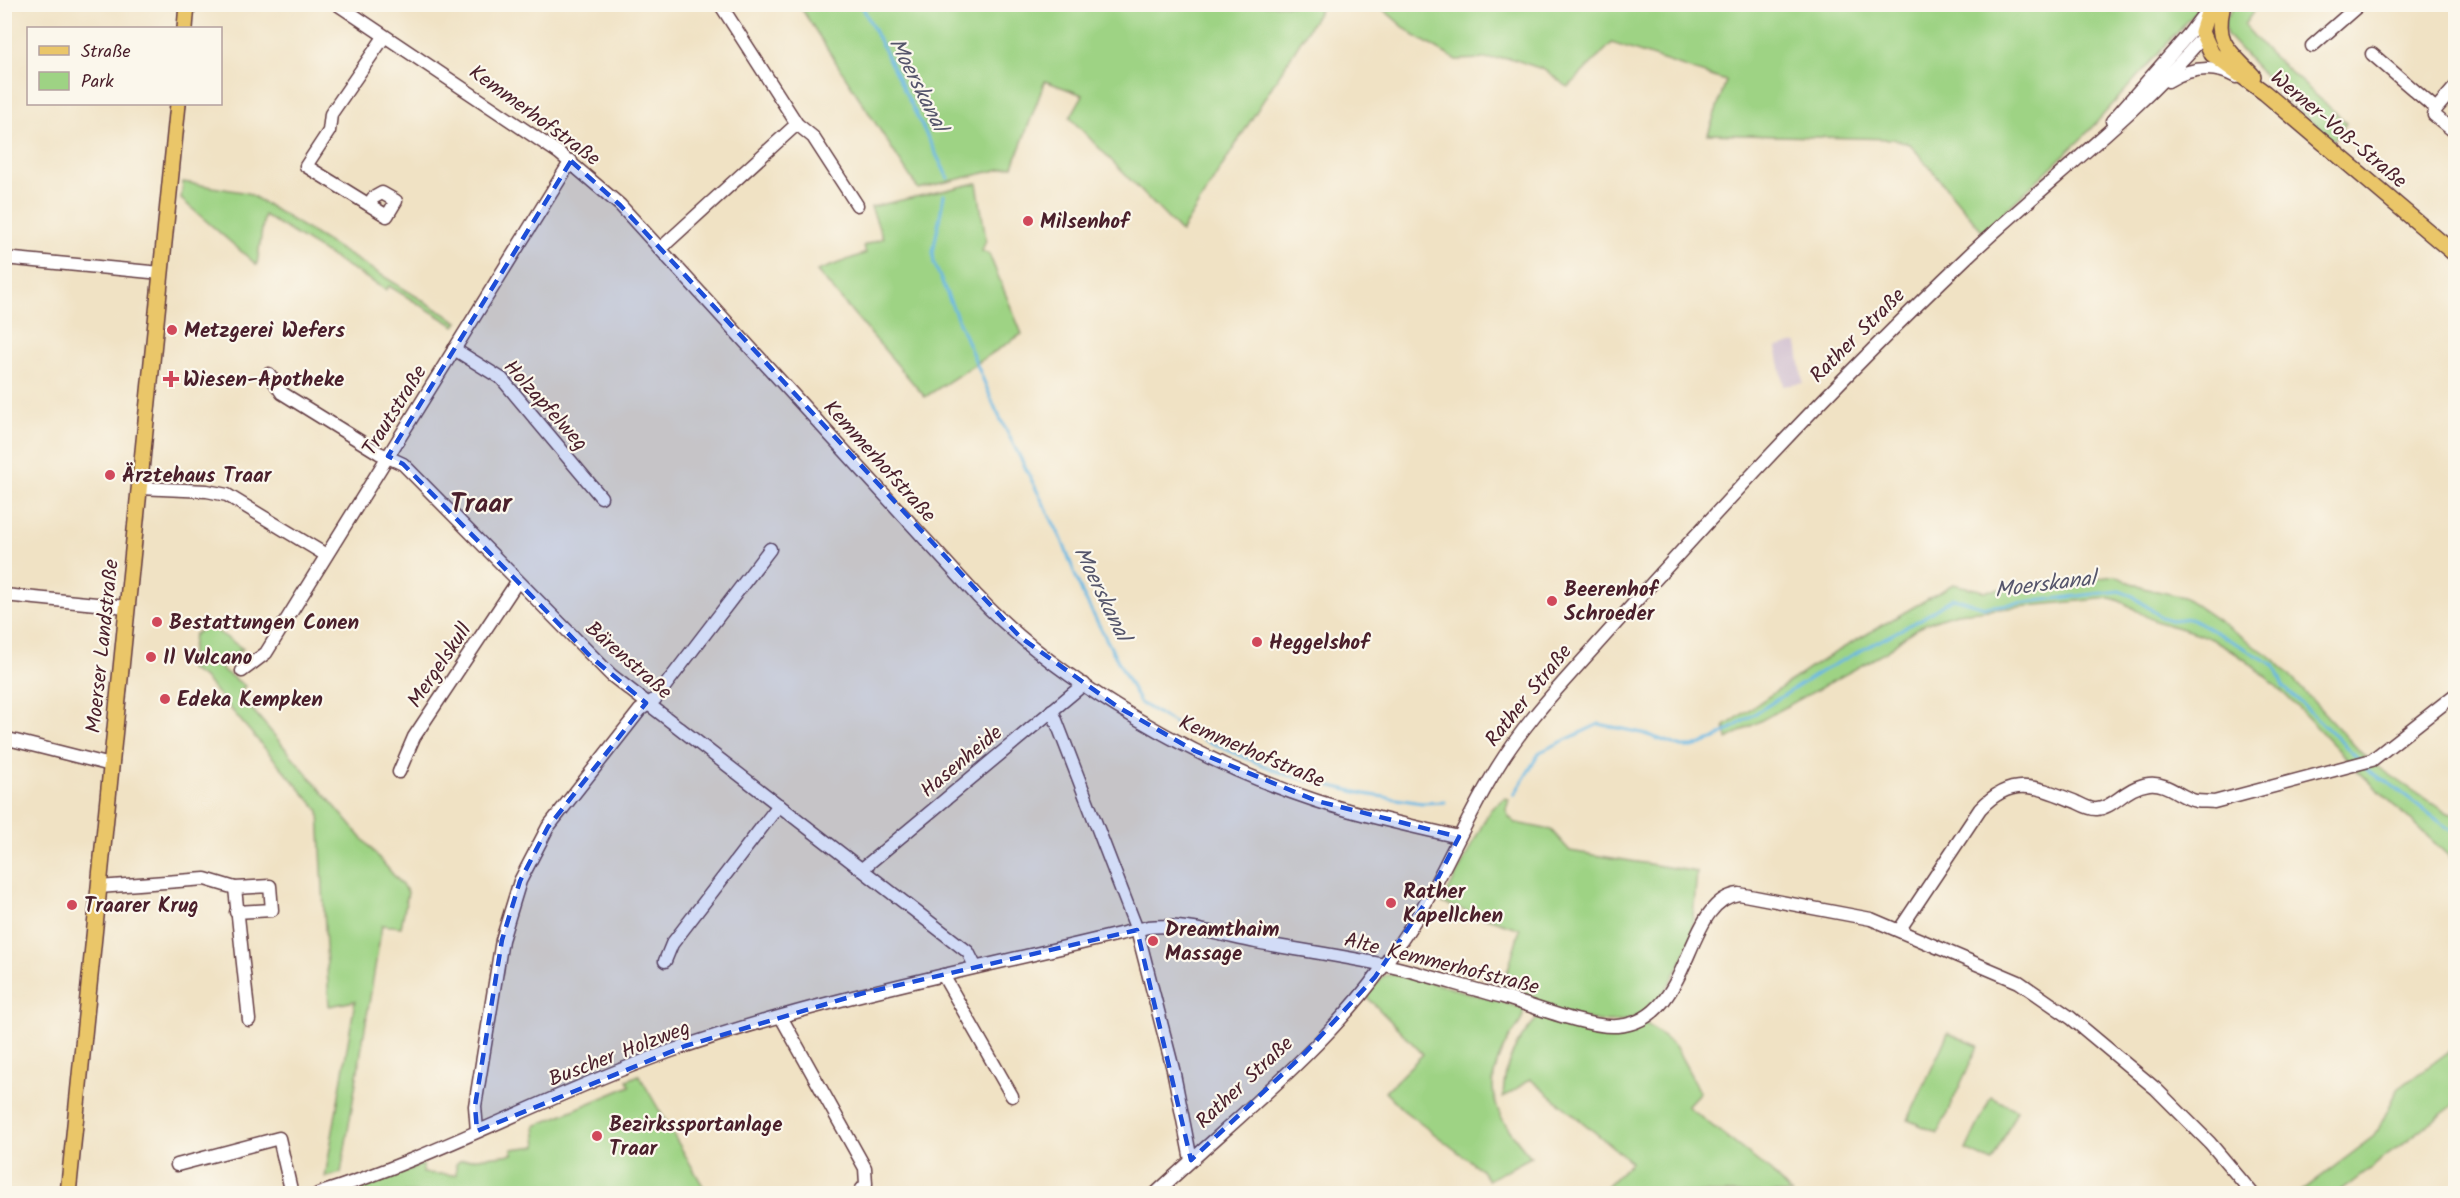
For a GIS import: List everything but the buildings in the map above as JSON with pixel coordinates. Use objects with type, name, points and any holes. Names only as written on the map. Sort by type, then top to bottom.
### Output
[{"type":"main road","points":[[185,27],[187,4]]},
{"type":"main road","points":[[2217,6],[2222,42]]},
{"type":"main road","name":"Rather Straße","points":[[2199,35],[2217,6]]},
{"type":"main road","points":[[2199,35],[2214,34],[2265,93]]},
{"type":"main road","name":"Werner-Voß-Straße","points":[[2199,35],[2212,54],[2265,93],[2456,255]]},
{"type":"main road","name":"Moerser Landstraße","points":[[68,1194],[178,105]]},
{"type":"street","name":"Kemmerhofstraße","points":[[337,4],[571,161],[613,199],[995,615],[1020,637],[1118,707],[1196,751],[1317,801],[1459,837]]},
{"type":"street","points":[[720,4],[797,124],[813,137],[858,205]]},
{"type":"street","points":[[2312,46],[2360,4]]},
{"type":"street","name":"Rather Straße","points":[[1155,1194],[1322,1036],[1384,965],[1424,905],[1495,771],[1522,731],[1624,615],[1880,341],[1969,255],[2156,88],[2199,35]]},
{"type":"street","name":"Rather Straße","points":[[2098,140],[2199,35]]},
{"type":"street","points":[[369,205],[306,166],[329,131],[334,108],[384,37]]},
{"type":"street","points":[[2372,54],[2436,109]]},
{"type":"street","name":"Rather Straße","points":[[2156,88],[2187,72],[2213,68],[2231,74],[2265,93]]},
{"type":"street","points":[[2456,86],[2436,109],[2434,115],[2456,133]]},
{"type":"street","points":[[660,249],[797,124]]},
{"type":"street","name":"Trautstraße","points":[[242,671],[266,653],[571,161]]},
{"type":"street","points":[[4,258],[161,273]]},
{"type":"street","name":"Holzapfelweg","points":[[454,349],[502,379],[601,497]]},
{"type":"street","name":"Bärenstraße","points":[[269,374],[282,393],[403,464],[591,657],[648,704],[968,952],[975,966]]},
{"type":"street","points":[[139,488],[207,491],[226,495],[326,555]]},
{"type":"street","points":[[477,1131],[475,1106],[502,940],[520,881],[538,844],[567,801],[640,710],[648,704],[770,549]]},
{"type":"street","name":"Mergelskull","points":[[399,772],[414,737],[517,582]]},
{"type":"street","points":[[4,595],[127,607]]},
{"type":"street","name":"Hasenheide","points":[[862,869],[1084,684]]},
{"type":"street","points":[[1900,929],[1980,809],[1994,795],[2014,786],[2043,789],[2095,810],[2108,807],[2120,796],[2137,787],[2152,784],[2166,786],[2195,800],[2214,801],[2362,763],[2456,694]]},
{"type":"street","points":[[1053,710],[1137,930]]},
{"type":"street","points":[[4,738],[111,765]]},
{"type":"street","points":[[665,961],[672,944],[778,804]]},
{"type":"street","points":[[99,887],[205,879],[235,888],[270,886],[272,910],[236,912]]},
{"type":"street","points":[[235,888],[249,1020]]},
{"type":"street","name":"Alte Kemmerhofstraße","points":[[1137,930],[1158,926],[1174,927],[1384,965],[1591,1022],[1615,1026],[1635,1021],[1662,1002],[1678,980],[1708,914],[1719,902],[1732,895],[1753,895],[1858,915],[1900,929],[2007,975],[2055,1006],[2163,1096],[2210,1143],[2253,1194]]},
{"type":"street","name":"Rather Straße","points":[[1137,930],[1173,1069],[1191,1160]]},
{"type":"street","name":"Buscher Holzweg","points":[[318,1194],[670,1051],[860,994],[1137,930]]},
{"type":"street","points":[[943,975],[1012,1096]]},
{"type":"street","points":[[781,1017],[865,1168],[866,1184],[858,1194]]},
{"type":"street","points":[[177,1165],[279,1138],[292,1194]]},
{"type":"highlighted area","points":[[571,161],[620,205],[1020,637],[1118,707],[1195,751],[1317,801],[1459,837],[1424,905],[1375,977],[1305,1053],[1191,1160],[1137,930],[860,994],[685,1046],[477,1131],[475,1106],[502,940],[520,881],[548,827],[646,703],[591,657],[403,464],[388,456]]},
{"type":"shaded area","points":[[1797,343],[1803,383],[1784,386],[1776,347]]},
{"type":"green space","points":[[799,5],[1323,5],[1181,232],[1070,118],[1083,95],[1045,81],[1013,166],[918,189]]},
{"type":"green space","points":[[1378,5],[2202,5],[2085,135],[1983,232],[1910,144],[1893,139],[1708,134],[1726,81],[1612,43],[1568,87],[1545,70],[1510,58],[1456,60],[1413,35]]},
{"type":"green space","points":[[2234,5],[2258,5],[2244,25],[2268,52],[2347,123],[2333,141],[2285,98],[2227,35],[2224,22]]},
{"type":"green space","points":[[183,182],[248,193],[458,322],[455,326],[389,286],[386,290],[264,215],[257,265],[181,199]]},
{"type":"green space","points":[[977,183],[986,240],[982,251],[989,254],[1022,334],[925,397],[817,271],[866,253],[863,246],[883,238],[871,207]]},
{"type":"green space","points":[[2116,576],[2143,588],[2184,597],[2274,659],[2366,758],[2351,763],[2258,670],[2223,645],[2199,634],[2158,622],[2123,602],[2110,598],[1957,613],[1938,619],[1912,632],[1888,651],[1727,739],[1725,726],[1819,662],[1953,584],[1984,591]]},
{"type":"green space","points":[[208,625],[243,649],[227,658],[221,669],[245,686],[239,694],[408,892],[401,927],[382,925],[341,1173],[325,1178],[355,1001],[329,1006],[319,811],[204,678],[189,669],[194,635]]},
{"type":"green space","points":[[2374,764],[2445,812],[2455,815],[2455,862],[2356,769]]},
{"type":"green space","points":[[1504,798],[1509,799],[1506,810],[1509,817],[1516,823],[1551,830],[1570,851],[1697,872],[1692,927],[1695,930],[1683,959],[1666,989],[1643,1012],[1629,1019],[1613,1022],[1602,1021],[1588,1019],[1501,993],[1520,929],[1442,903],[1490,810]]},
{"type":"green space","points":[[1398,973],[1523,1008],[1521,1020],[1500,1055],[1494,1072],[1493,1087],[1500,1115],[1531,1157],[1488,1180],[1479,1168],[1403,1110],[1385,1092],[1423,1054],[1366,996],[1383,976]]},
{"type":"green space","points":[[1539,1016],[1579,1028],[1607,1033],[1632,1029],[1644,1022],[1675,1046],[1700,1092],[1687,1106],[1770,1171],[1791,1193],[1600,1193],[1631,1162],[1530,1079],[1503,1098],[1506,1074],[1512,1054],[1523,1035]]},
{"type":"green space","points":[[1948,1033],[1978,1046],[1938,1133],[1908,1120]]},
{"type":"green space","points":[[2455,1047],[2455,1104],[2338,1193],[2299,1193],[2375,1136],[2398,1089]]},
{"type":"green space","name":"Bezirkssportanlage Traar","points":[[639,1075],[707,1193],[351,1193],[423,1164],[423,1173],[456,1175],[456,1164],[461,1160],[512,1154],[512,1149],[537,1146],[535,1126],[630,1086],[627,1080]]},
{"type":"green space","points":[[1991,1097],[2017,1110],[1992,1162],[1966,1150]]},
{"type":"waterway","name":"Moerskanal","points":[[861,4],[948,178]]},
{"type":"waterway","name":"Moerskanal","points":[[944,195],[933,252],[934,263],[996,410],[1062,540],[1082,593],[1140,703],[1204,740],[1286,775],[1365,794],[1422,803],[1445,802]]},
{"type":"waterway","name":"Moerskanal","points":[[1514,795],[1540,752],[1599,724],[1642,733],[1682,747],[1693,747],[1715,739],[1822,671],[1921,619],[1953,598],[1985,607],[2119,591],[2133,596],[2161,617],[2171,620],[2191,618],[2274,665],[2283,686],[2360,760]]},
{"type":"waterway","name":"Moerskanal","points":[[2363,765],[2369,772],[2390,784],[2456,833]]},
{"type":"place","name":"Milsenhof","points":[[1028,221]]},
{"type":"place","name":"Metzgerei Wefers","points":[[172,330]]},
{"type":"place","name":"Wiesen-Apotheke","points":[[171,379]]},
{"type":"place","name":"Ärztehaus Traar","points":[[110,475]]},
{"type":"place","name":"Beerenhof Schroeder","points":[[1552,601]]},
{"type":"place","name":"Bestattungen Conen","points":[[157,622]]},
{"type":"place","name":"Heggelshof","points":[[1257,642]]},
{"type":"place","name":"Il Vulcano","points":[[151,657]]},
{"type":"place","name":"Edeka Kempken","points":[[165,699]]},
{"type":"place","name":"Rather Kapellchen","points":[[1391,903]]},
{"type":"place","name":"Traarer Krug","points":[[72,905]]},
{"type":"place","name":"Dreamthaim Massage","points":[[1153,941]]},
{"type":"place","name":"Bezirkssportanlage Traar","points":[[597,1136]]},
{"type":"district","name":"Traar","points":[[481,503]]}]
